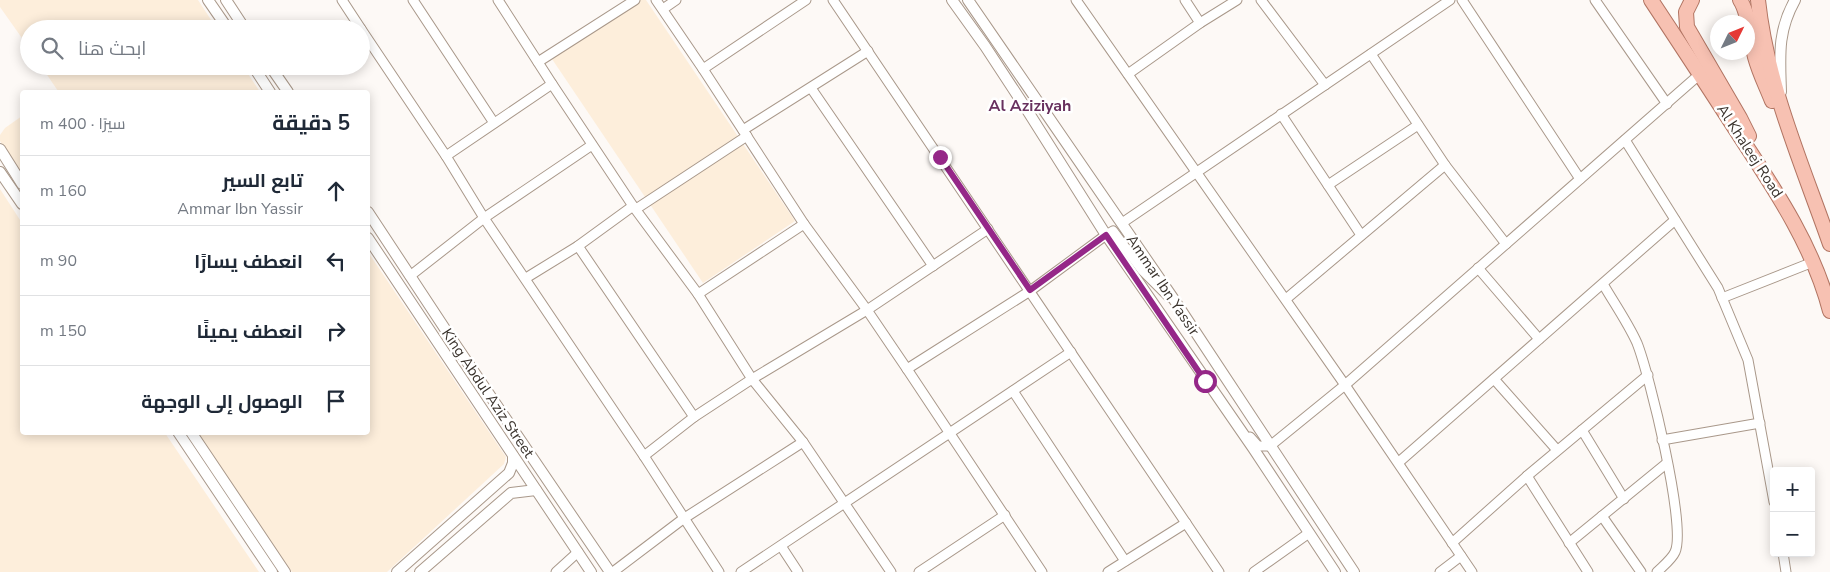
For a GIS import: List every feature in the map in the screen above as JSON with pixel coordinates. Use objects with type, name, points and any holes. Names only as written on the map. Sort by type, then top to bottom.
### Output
[{"type":"main road","name":"Al Khaleej Road","points":[[1651,0],[1794,221],[1830,311]]},
{"type":"main road","points":[[1692,0],[1686,12],[1691,36],[1740,118],[1774,188]]},
{"type":"main road","points":[[1740,0],[1743,4],[1763,82],[1825,219],[1830,244]]},
{"type":"main road","points":[[1758,0],[1764,40],[1782,110],[1801,163]]},
{"type":"street","points":[[208,0],[222,20]]},
{"type":"street","points":[[226,0],[239,20]]},
{"type":"street","points":[[342,0],[355,20]]},
{"type":"street","points":[[413,0],[494,123]]},
{"type":"street","points":[[538,62],[635,0]]},
{"type":"street","points":[[656,0],[804,224],[908,369],[1042,572]]},
{"type":"street","points":[[663,9],[676,0]]},
{"type":"street","points":[[703,69],[806,0]]},
{"type":"street","points":[[832,0],[1219,572]]},
{"type":"street","name":"Ammar Ibn Yassir","points":[[952,0],[1022,102],[1106,235],[1335,572]]},
{"type":"street","name":"Ammar Ibn Yassir","points":[[968,0],[1005,51],[1180,308],[1354,572]]},
{"type":"street","points":[[1076,0],[1399,462],[1472,572]]},
{"type":"street","points":[[1185,0],[1200,23]]},
{"type":"street","points":[[1128,74],[1236,0]]},
{"type":"street","points":[[1261,0],[1324,85]]},
{"type":"street","points":[[1122,223],[1450,0]]},
{"type":"street","points":[[1462,0],[1580,179]]},
{"type":"street","points":[[1595,0],[1666,104]]},
{"type":"street","points":[[1782,110],[1780,42],[1786,18],[1795,0]]},
{"type":"street","points":[[501,1],[552,84],[635,208],[698,294],[752,379],[803,442],[891,572]]},
{"type":"street","points":[[370,42],[719,572]]},
{"type":"street","points":[[526,278],[578,246],[868,51]]},
{"type":"street","points":[[1371,54],[1445,165],[1506,244]]},
{"type":"street","points":[[1220,402],[1258,446],[1270,446],[1345,385],[1700,74]]},
{"type":"street","points":[[259,75],[269,90]]},
{"type":"street","points":[[276,75],[287,90]]},
{"type":"street","points":[[446,156],[552,84]]},
{"type":"street","points":[[811,88],[933,266]]},
{"type":"street","points":[[1281,114],[1361,235]]},
{"type":"street","points":[[1328,185],[1418,125]]},
{"type":"street","points":[[1625,140],[1718,288],[1748,360],[1770,480]]},
{"type":"street","points":[[410,276],[484,218],[592,145]]},
{"type":"street","points":[[0,149],[20,181]]},
{"type":"street","points":[[1286,299],[1445,165]]},
{"type":"street","points":[[0,172],[20,201]]},
{"type":"street","name":"King Abdul Aziz Street","points":[[370,215],[612,572]]},
{"type":"street","points":[[1399,462],[1675,220]]},
{"type":"street","points":[[698,294],[804,224]]},
{"type":"street","points":[[644,456],[694,417],[752,379],[867,310],[988,228]]},
{"type":"street","points":[[908,369],[1030,290],[1114,231],[1142,270],[1180,308]]},
{"type":"street","name":"King Abdul Aziz Street","points":[[370,241],[591,572]]},
{"type":"street","points":[[578,246],[694,417]]},
{"type":"street","points":[[1722,298],[1812,262]]},
{"type":"street","points":[[1478,268],[1539,340]]},
{"type":"street","points":[[1603,284],[1636,342],[1648,375],[1667,463],[1678,528],[1675,552],[1657,572]]},
{"type":"street","points":[[742,572],[1071,352]]},
{"type":"street","points":[[1452,543],[1557,450],[1648,375]]},
{"type":"street","points":[[1494,379],[1557,450]]},
{"type":"street","points":[[1013,391],[1125,561]]},
{"type":"street","points":[[1662,440],[1760,424]]},
{"type":"street","points":[[1582,430],[1624,499]]},
{"type":"street","points":[[180,435],[272,572]]},
{"type":"street","points":[[193,435],[285,572]]},
{"type":"street","points":[[612,572],[683,519],[803,442]]},
{"type":"street","points":[[397,572],[512,469],[513,456]]},
{"type":"street","points":[[1569,543],[1667,463]]},
{"type":"street","points":[[1527,476],[1588,572]]},
{"type":"street","points":[[501,480],[508,485],[511,493]]},
{"type":"street","points":[[420,572],[511,493],[536,490]]},
{"type":"street","points":[[920,572],[1005,516]]},
{"type":"street","points":[[1602,516],[1641,572]]},
{"type":"street","points":[[1108,572],[1186,523]]},
{"type":"street","points":[[1254,572],[1309,533]]},
{"type":"street","points":[[781,546],[798,572]]},
{"type":"street","points":[[556,572],[578,552]]},
{"type":"street","points":[[1440,572],[1461,556]]},
{"type":"street","points":[[1784,557],[1786,572]]},
{"type":"shaded area","points":[[0,0],[198,0],[211,20],[20,20],[20,35],[0,7]]},
{"type":"shaded area","points":[[640,0],[646,0],[795,221],[703,283],[552,59]]},
{"type":"shaded area","points":[[47,75],[249,75],[259,90],[57,90]]},
{"type":"shaded area","points":[[20,117],[20,172],[0,141],[0,135],[5,128]]},
{"type":"shaded area","points":[[0,189],[20,220],[20,435],[166,435],[259,572],[0,572]]},
{"type":"shaded area","points":[[370,255],[506,457],[504,464],[387,572],[292,572],[198,435],[370,435]]},
{"type":"district","name":"Al Aziziyah","points":[[1030,105]]},
{"type":"route","points":[[940,157],[1030,290],[1106,235],[1205,381]]}]
